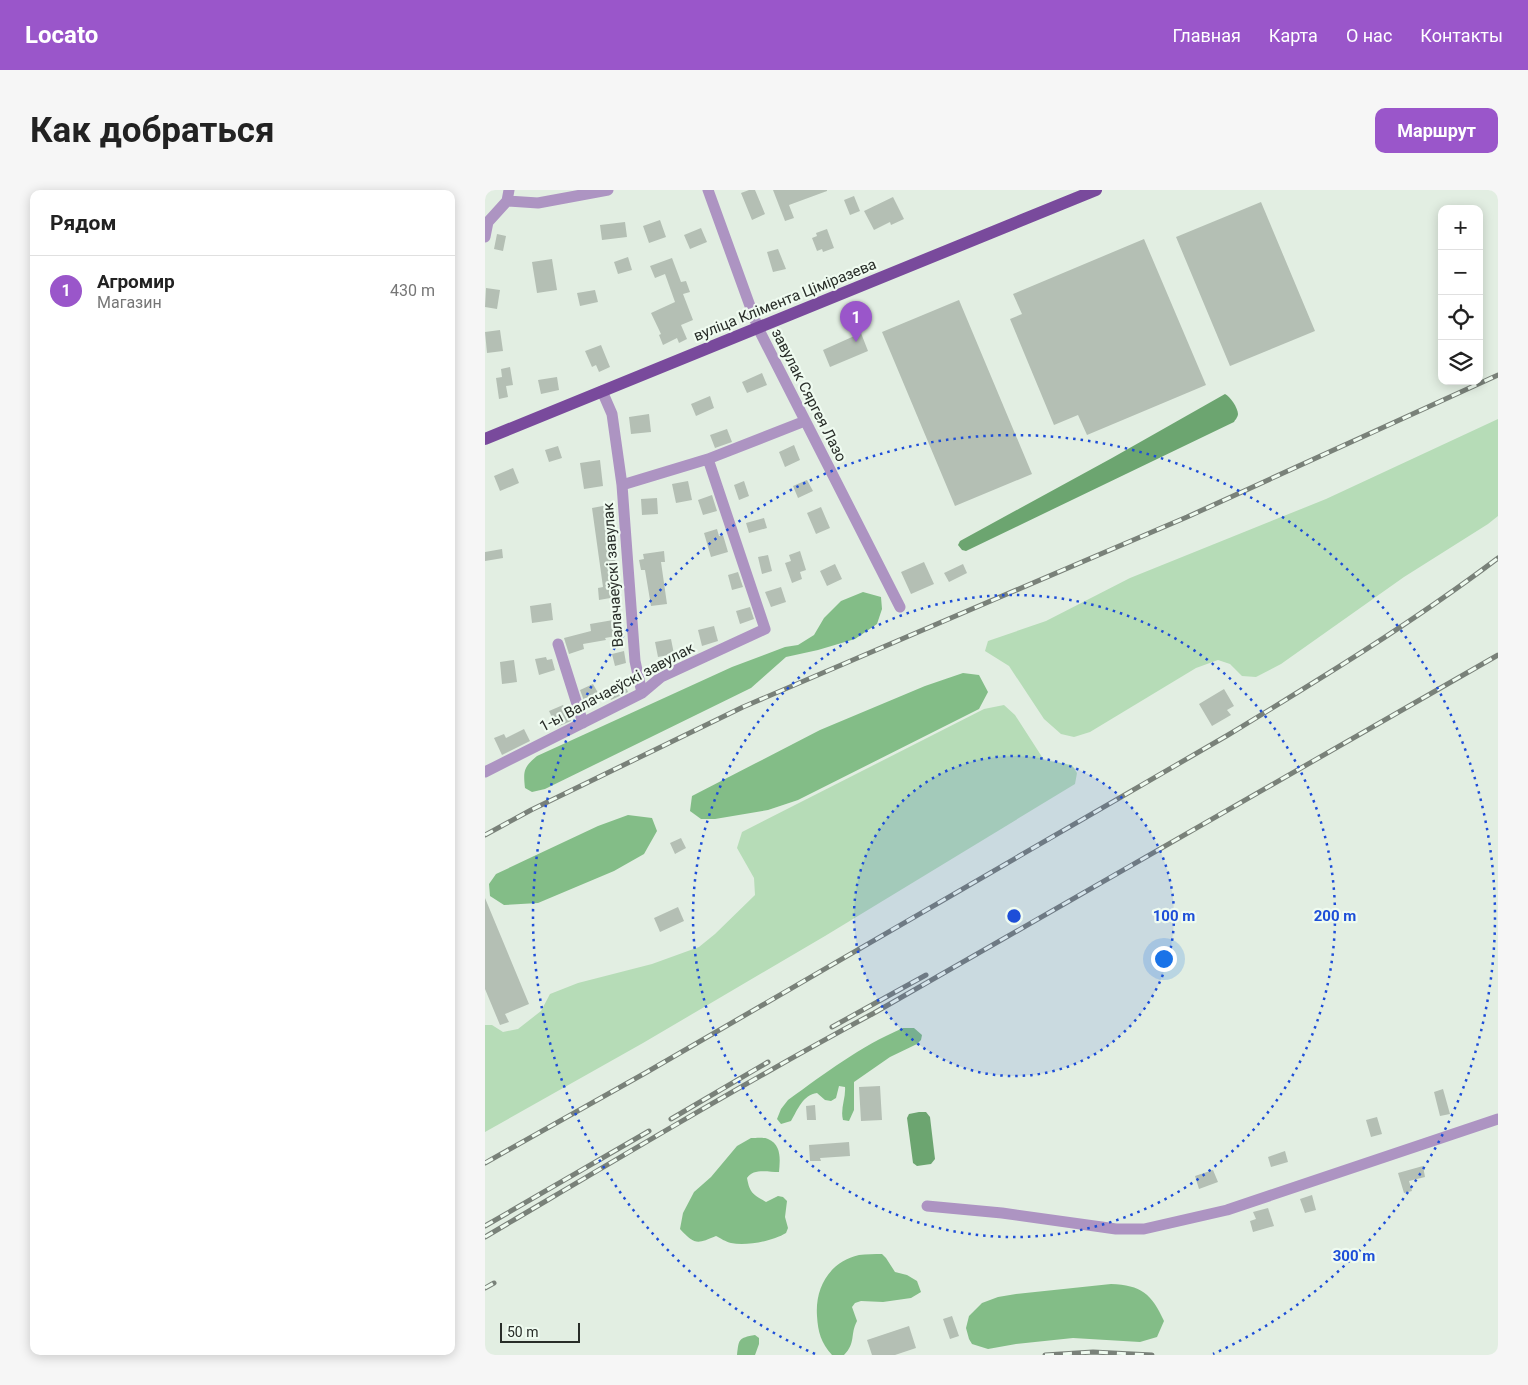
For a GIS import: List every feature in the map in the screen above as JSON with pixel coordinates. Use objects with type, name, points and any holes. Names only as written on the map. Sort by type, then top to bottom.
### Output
[{"type":"main road","name":"вуліца Клімента Ціміразева","points":[[485,439],[1096,190]]},
{"type":"street","points":[[485,237],[488,222],[508,195],[538,203],[608,190]]},
{"type":"street","name":"завулак Сяргея Лазо","points":[[708,190],[757,328],[900,607]]},
{"type":"street","name":"Валачаеўскі завулак","points":[[602,391],[612,414],[621,485],[635,661],[642,693]]},
{"type":"street","name":"Валачаеўскі завулак","points":[[621,485],[708,459],[805,421]]},
{"type":"street","name":"1-ы Валачаеўскі завулак","points":[[485,772],[642,693],[661,677],[765,629],[708,459]]},
{"type":"street","points":[[558,644],[583,723]]},
{"type":"street","points":[[927,1206],[1002,1213],[1116,1230],[1144,1228],[1227,1210],[1498,1119]]},
{"type":"shaded area","points":[[1225,394],[1238,412],[1234,422],[966,551],[962,550],[958,545],[960,541]]},
{"type":"shaded area","points":[[1498,419],[1498,516],[1404,577],[1281,664],[1256,677],[1242,676],[1230,664],[1218,660],[1196,668],[1090,732],[1074,737],[1061,734],[1044,719],[1009,666],[985,651],[988,641],[1046,621],[1130,578],[1326,499]]},
{"type":"shaded area","points":[[863,592],[881,597],[882,609],[877,624],[855,639],[786,657],[751,688],[545,789],[532,792],[525,788],[525,769],[537,756],[732,667],[785,647],[798,645],[814,635],[824,618],[841,601]]},
{"type":"shaded area","points":[[963,673],[979,675],[988,692],[979,709],[798,800],[768,810],[715,819],[701,819],[690,811],[692,796],[820,730],[925,686]]},
{"type":"shaded area","points":[[1004,705],[1015,715],[1044,760],[1072,765],[1077,773],[1075,784],[825,936],[643,1043],[485,1132],[485,1025],[492,1025],[503,1032],[518,1029],[541,1011],[550,994],[578,983],[652,964],[699,947],[755,895],[754,878],[737,848],[742,832],[984,709]]},
{"type":"shaded area","points":[[628,815],[652,818],[657,831],[644,854],[614,871],[538,903],[504,905],[490,896],[489,884],[496,874],[598,826]]},
{"type":"shaded area","points":[[903,1028],[914,1028],[922,1035],[921,1040],[917,1044],[890,1057],[854,1082],[854,1110],[849,1121],[843,1120],[842,1112],[845,1087],[839,1086],[836,1098],[831,1101],[825,1100],[817,1093],[812,1094],[801,1103],[791,1121],[781,1124],[777,1119],[781,1109],[788,1100],[872,1043]]},
{"type":"shaded area","points":[[926,1112],[930,1117],[935,1159],[931,1164],[917,1166],[913,1163],[907,1118],[909,1114]]},
{"type":"shaded area","points":[[751,1138],[768,1139],[778,1149],[780,1158],[779,1172],[757,1172],[747,1178],[753,1193],[766,1202],[778,1196],[783,1197],[787,1201],[785,1217],[788,1228],[786,1233],[767,1240],[737,1244],[716,1236],[700,1242],[689,1238],[680,1229],[683,1213],[694,1192],[711,1177],[737,1146]]},
{"type":"shaded area","points":[[882,1254],[895,1272],[907,1275],[917,1281],[921,1292],[911,1298],[855,1303],[852,1307],[857,1321],[852,1342],[844,1355],[832,1355],[823,1342],[818,1327],[817,1306],[821,1286],[832,1270],[848,1258],[859,1255]]},
{"type":"shaded area","points":[[1111,1284],[1130,1286],[1138,1289],[1150,1298],[1164,1321],[1157,1337],[1140,1342],[1073,1338],[988,1349],[972,1344],[969,1339],[966,1328],[969,1316],[982,1303],[998,1297],[1016,1294]]},
{"type":"shaded area","points":[[755,1335],[759,1338],[759,1344],[755,1355],[737,1355],[740,1340]]},
{"type":"building","points":[[755,190],[765,214],[752,220],[741,193]]},
{"type":"building","points":[[773,190],[827,191],[789,205],[794,218],[785,221]]},
{"type":"building","points":[[854,196],[860,211],[850,215],[844,200]]},
{"type":"building","points":[[893,197],[904,219],[891,225],[890,222],[874,230],[864,211]]},
{"type":"building","points":[[1261,202],[1315,331],[1230,366],[1176,237]]},
{"type":"building","points":[[660,220],[666,237],[649,243],[643,226]]},
{"type":"building","points":[[625,222],[627,237],[602,240],[600,225]]},
{"type":"building","points":[[701,228],[707,242],[690,249],[684,235]]},
{"type":"building","points":[[827,229],[834,248],[823,252],[822,249],[817,251],[812,238],[817,236],[816,233]]},
{"type":"building","points":[[497,234],[506,236],[503,251],[494,249]]},
{"type":"building","points":[[1144,239],[1206,385],[1087,435],[1078,415],[1054,425],[1010,319],[1022,314],[1013,294]]},
{"type":"building","points":[[778,249],[786,269],[773,272],[767,252]]},
{"type":"building","points":[[628,257],[632,270],[618,274],[614,262]]},
{"type":"building","points":[[672,258],[681,282],[686,281],[690,292],[683,294],[693,320],[681,325],[687,339],[679,343],[677,338],[663,345],[659,335],[661,334],[651,313],[675,302],[665,274],[655,278],[650,266]]},
{"type":"building","points":[[552,259],[557,290],[537,293],[532,262]]},
{"type":"building","points":[[486,288],[500,290],[497,309],[485,307]]},
{"type":"building","points":[[595,290],[598,302],[580,306],[577,293]]},
{"type":"building","points":[[959,300],[1032,474],[955,506],[882,332]]},
{"type":"building","points":[[500,330],[503,351],[487,353],[485,332]]},
{"type":"building","points":[[861,333],[868,351],[830,367],[823,350]]},
{"type":"building","points":[[601,345],[610,367],[599,372],[596,365],[592,367],[585,351]]},
{"type":"building","points":[[510,367],[513,385],[506,386],[508,397],[499,399],[496,378],[502,377],[501,369]]},
{"type":"building","points":[[762,373],[767,385],[747,393],[742,382]]},
{"type":"building","points":[[557,377],[559,390],[541,394],[538,380]]},
{"type":"building","points":[[710,396],[714,408],[696,416],[691,404]]},
{"type":"building","points":[[649,414],[651,432],[631,434],[629,417]]},
{"type":"building","points":[[727,429],[732,442],[715,448],[710,435]]},
{"type":"building","points":[[794,445],[800,460],[785,467],[779,452]]},
{"type":"building","points":[[558,446],[562,458],[549,462],[545,450]]},
{"type":"building","points":[[600,460],[603,486],[584,489],[580,463]]},
{"type":"building","points":[[513,468],[519,483],[500,491],[494,476]]},
{"type":"building","points":[[807,480],[813,491],[798,498],[793,486]]},
{"type":"building","points":[[688,481],[692,500],[676,503],[672,484]]},
{"type":"building","points":[[744,481],[749,496],[739,500],[734,485]]},
{"type":"building","points":[[712,495],[717,511],[703,515],[698,500]]},
{"type":"building","points":[[657,498],[658,514],[642,515],[641,499]]},
{"type":"building","points":[[608,505],[617,573],[612,573],[616,597],[599,600],[598,588],[603,587],[592,508]]},
{"type":"building","points":[[821,507],[830,528],[816,534],[807,513]]},
{"type":"building","points":[[764,518],[767,528],[749,533],[746,523]]},
{"type":"building","points":[[717,529],[719,536],[723,535],[728,552],[711,557],[704,533]]},
{"type":"building","points":[[502,549],[503,558],[485,561],[485,552]]},
{"type":"building","points":[[664,551],[665,562],[661,562],[667,604],[651,606],[645,570],[641,570],[639,560],[644,559],[643,554]]},
{"type":"building","points":[[800,551],[806,570],[800,572],[802,579],[792,583],[785,563],[791,561],[789,555]]},
{"type":"building","points":[[768,555],[772,571],[762,574],[758,557]]},
{"type":"building","points":[[924,562],[934,584],[911,594],[901,572]]},
{"type":"building","points":[[835,564],[842,579],[827,586],[820,571]]},
{"type":"building","points":[[963,564],[967,573],[949,582],[944,573]]},
{"type":"building","points":[[738,572],[743,587],[732,590],[728,575]]},
{"type":"building","points":[[781,587],[786,602],[771,607],[765,592]]},
{"type":"building","points":[[551,603],[553,620],[532,623],[530,606]]},
{"type":"building","points":[[750,607],[754,619],[740,624],[736,611]]},
{"type":"building","points":[[619,619],[622,635],[583,644],[584,649],[569,654],[564,638],[591,631],[590,624]]},
{"type":"building","points":[[714,626],[718,641],[702,646],[698,630]]},
{"type":"building","points":[[671,639],[674,654],[658,657],[655,642]]},
{"type":"building","points":[[624,651],[626,663],[615,666],[612,654]]},
{"type":"building","points":[[546,657],[547,660],[552,659],[555,670],[539,675],[535,659]]},
{"type":"building","points":[[514,660],[517,682],[502,684],[500,662]]},
{"type":"building","points":[[593,684],[601,698],[586,706],[580,690]]},
{"type":"building","points":[[625,685],[628,692],[611,700],[607,693]]},
{"type":"building","points":[[1224,689],[1234,706],[1227,710],[1231,715],[1212,726],[1199,704]]},
{"type":"building","points":[[563,705],[571,721],[557,727],[549,711]]},
{"type":"building","points":[[524,729],[530,741],[502,755],[494,738],[504,734],[506,738]]},
{"type":"building","points":[[681,838],[686,848],[675,854],[670,843]]},
{"type":"building","points":[[485,898],[529,1004],[505,1014],[509,1022],[500,1025],[485,989]]},
{"type":"building","points":[[678,907],[684,921],[660,932],[654,918]]},
{"type":"building","points":[[880,1086],[882,1120],[861,1121],[859,1087]]},
{"type":"building","points":[[1443,1089],[1450,1114],[1440,1116],[1434,1092]]},
{"type":"building","points":[[815,1105],[816,1120],[807,1120],[806,1106]]},
{"type":"building","points":[[1377,1117],[1382,1134],[1371,1137],[1366,1120]]},
{"type":"building","points":[[849,1142],[850,1156],[820,1158],[821,1161],[810,1161],[809,1145]]},
{"type":"building","points":[[1285,1151],[1288,1162],[1271,1167],[1268,1157]]},
{"type":"building","points":[[1423,1166],[1425,1177],[1409,1181],[1412,1191],[1404,1193],[1398,1173]]},
{"type":"building","points":[[1213,1170],[1218,1182],[1199,1189],[1195,1176]]},
{"type":"building","points":[[1312,1195],[1316,1210],[1305,1213],[1300,1199]]},
{"type":"building","points":[[1268,1208],[1274,1226],[1253,1232],[1250,1221],[1256,1219],[1253,1212]]},
{"type":"building","points":[[952,1316],[959,1336],[950,1339],[943,1319]]},
{"type":"building","points":[[909,1326],[916,1348],[895,1355],[872,1355],[867,1340]]},
{"type":"railway","points":[[485,835],[531,810],[743,707],[1187,517],[1498,375]]},
{"type":"railway","points":[[485,1163],[647,1072],[1228,735],[1399,628],[1498,558]]},
{"type":"railway","points":[[485,1237],[727,1095],[874,1013],[1498,655]]},
{"type":"railway","points":[[832,1027],[926,975]]},
{"type":"railway","points":[[671,1119],[768,1062]]},
{"type":"railway","points":[[485,1226],[649,1131]]},
{"type":"railway","points":[[485,1288],[494,1283]]},
{"type":"railway","points":[[1045,1355],[1093,1352],[1152,1355]]},
{"type":"place","name":"Агромир","points":[[856,342]]}]
